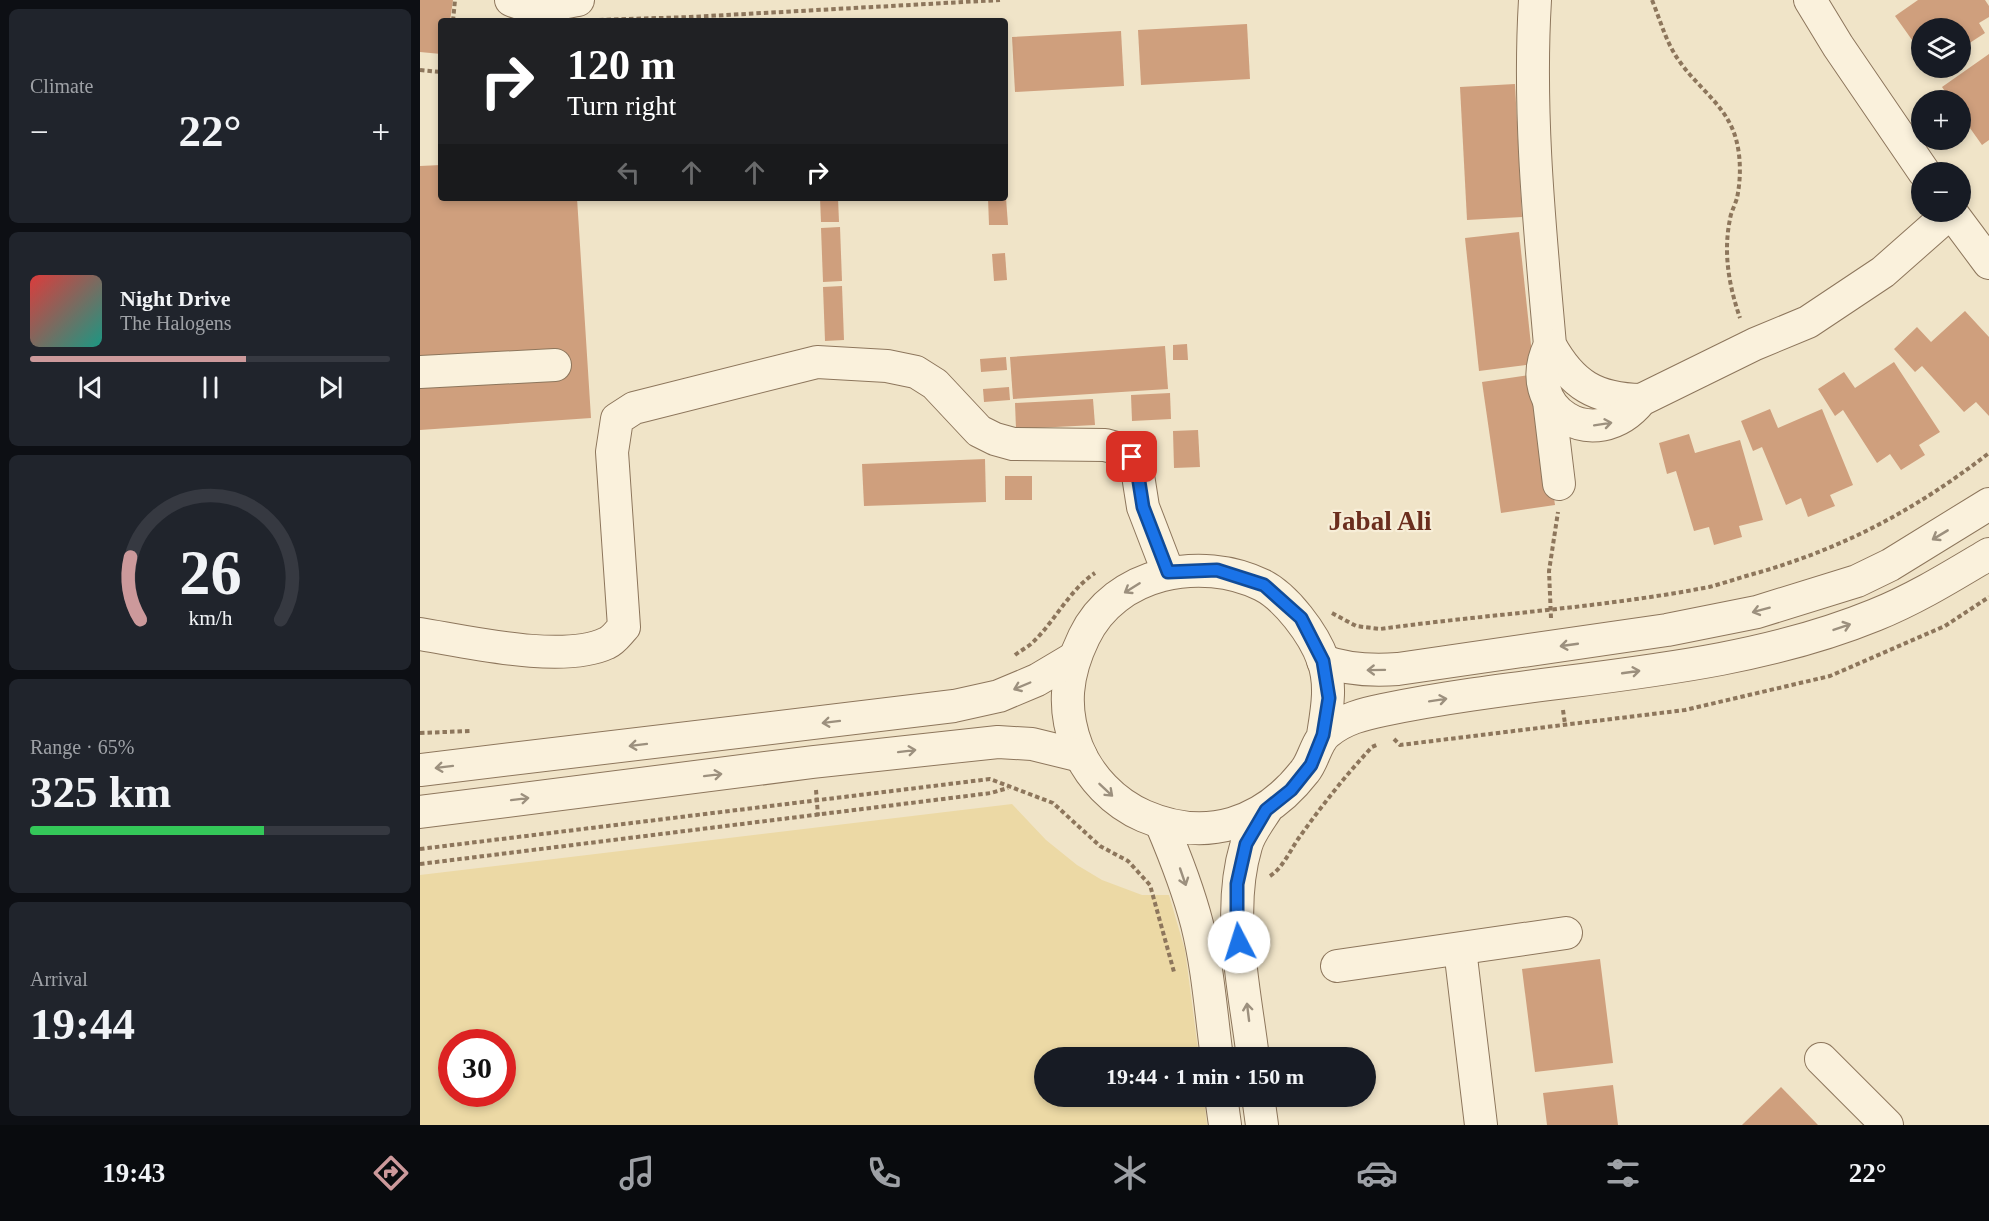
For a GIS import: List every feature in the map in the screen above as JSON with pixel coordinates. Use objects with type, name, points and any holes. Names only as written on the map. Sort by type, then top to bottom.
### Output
[{"type":"street","points":[[511,0],[524,5],[537,6],[578,0]]},
{"type":"street","points":[[1535,0],[1532,44],[1537,194],[1550,345],[1542,367],[1544,390],[1549,401],[1559,413],[1573,422],[1587,426],[1603,426],[1618,421],[1631,412],[1641,400],[1755,344],[1808,322],[1883,272],[1940,222]]},
{"type":"street","points":[[1810,0],[1838,46],[1917,162]]},
{"type":"street","points":[[1958,222],[1989,263]]},
{"type":"street","points":[[1550,345],[1561,364],[1577,381],[1596,393],[1618,400],[1641,400]]},
{"type":"street","points":[[420,634],[526,650],[586,651],[610,642],[624,627],[612,452],[617,419],[634,408],[817,362],[887,366],[916,372],[935,384],[980,430],[1004,442],[1105,445],[1120,449],[1132,457],[1137,469],[1143,507],[1168,572]]},
{"type":"street","points":[[420,372],[555,365]]},
{"type":"street","points":[[1549,401],[1559,484]]},
{"type":"street","points":[[1323,661],[1340,667],[1379,670],[1667,630],[1757,612],[1857,582],[1890,566],[1989,504]]},
{"type":"street","points":[[1323,735],[1352,717],[1400,706],[1679,666],[1746,654],[1813,637],[1876,615],[1937,585],[1989,554]]},
{"type":"street","points":[[1217,570],[1264,585],[1301,618],[1323,661],[1329,698],[1323,735],[1311,765],[1291,790],[1266,810],[1233,824],[1197,828],[1161,823],[1128,809],[1101,786],[1081,756],[1072,733],[1068,708],[1068,683],[1074,658],[1088,628],[1110,603],[1137,584],[1168,572],[1217,570]]},
{"type":"street","points":[[420,770],[954,706],[999,696],[1037,680],[1074,658]]},
{"type":"street","points":[[420,812],[998,741],[1032,744],[1081,756]]},
{"type":"street","points":[[1253,1047],[1237,919],[1237,884],[1246,844],[1266,810]]},
{"type":"street","points":[[1161,823],[1188,892],[1198,926],[1216,1047]]},
{"type":"street","points":[[1337,966],[1566,933]]},
{"type":"street","points":[[1460,949],[1481,1125]]},
{"type":"street","points":[[1821,1059],[1887,1125]]},
{"type":"street","points":[[1223,1107],[1225,1125]]},
{"type":"street","points":[[1260,1107],[1262,1125]]},
{"type":"path","points":[[453,18],[456,0]]},
{"type":"path","points":[[676,18],[1000,0]]},
{"type":"path","points":[[1652,0],[1668,44],[1689,75],[1715,100],[1736,139],[1739,183],[1726,246],[1728,274],[1740,318],[1755,344]]},
{"type":"path","points":[[420,70],[438,72]]},
{"type":"path","points":[[1329,611],[1356,626],[1380,629],[1711,586],[1824,551],[1891,520],[1934,494],[1989,453]]},
{"type":"path","points":[[1554,647],[1549,571],[1557,523],[1559,484]]},
{"type":"path","points":[[1011,657],[1031,644],[1067,598],[1087,578],[1101,569]]},
{"type":"path","points":[[1392,738],[1400,745],[1685,710],[1773,690],[1841,672],[1945,626],[1989,597]]},
{"type":"path","points":[[420,733],[478,731]]},
{"type":"path","points":[[1268,877],[1277,871],[1340,783],[1372,747],[1382,743]]},
{"type":"path","points":[[420,849],[990,779],[1053,803],[1100,846],[1128,861],[1150,885],[1174,976],[1206,970]]},
{"type":"path","points":[[420,864],[991,793],[1009,788]]},
{"type":"sand","points":[[1012,804],[1046,840],[1077,865],[1102,880],[1142,895],[1169,895],[1185,950],[1198,1047],[1034,1047],[1034,1107],[1205,1107],[1207,1125],[420,1125],[420,875]]},
{"type":"building","points":[[420,0],[453,0],[450,18],[438,18],[438,54],[420,52]]},
{"type":"building","points":[[1918,0],[1985,0],[1989,6],[1989,17],[1979,23],[1985,33],[1971,42],[1971,18],[1911,18],[1911,39],[1895,16]]},
{"type":"building","points":[[1247,24],[1250,79],[1141,85],[1138,30]]},
{"type":"building","points":[[1121,31],[1124,86],[1015,92],[1012,37]]},
{"type":"building","points":[[1989,54],[1989,140],[1982,145],[1971,130],[1971,90],[1944,90],[1942,87],[1955,78],[1971,78],[1971,67]]},
{"type":"building","points":[[1515,84],[1522,217],[1467,220],[1460,87]]},
{"type":"building","points":[[438,165],[438,201],[577,201],[591,418],[420,430],[420,166]]},
{"type":"building","points":[[820,201],[838,201],[839,222],[821,222]]},
{"type":"building","points":[[988,201],[1006,201],[1008,225],[989,225]]},
{"type":"building","points":[[840,227],[842,281],[823,282],[821,228]]},
{"type":"building","points":[[1519,232],[1533,364],[1479,371],[1465,238]]},
{"type":"building","points":[[1005,253],[1007,280],[994,281],[992,254]]},
{"type":"building","points":[[842,286],[844,340],[825,341],[823,287]]},
{"type":"building","points":[[1965,311],[1989,337],[1989,416],[1976,402],[1964,412],[1922,366],[1915,372],[1894,349],[1917,327],[1931,342]]},
{"type":"building","points":[[1187,344],[1188,360],[1173,360],[1173,345]]},
{"type":"building","points":[[1165,346],[1168,389],[1013,399],[1010,357]]},
{"type":"building","points":[[1006,357],[1007,370],[981,372],[980,359]]},
{"type":"building","points":[[1894,362],[1940,432],[1919,445],[1925,455],[1901,470],[1890,454],[1877,463],[1843,410],[1835,416],[1818,389],[1844,372],[1855,388]]},
{"type":"building","points":[[1536,374],[1555,505],[1501,513],[1482,382]]},
{"type":"building","points":[[1009,387],[1010,400],[984,402],[983,389]]},
{"type":"building","points":[[1170,393],[1171,419],[1132,421],[1131,395]]},
{"type":"building","points":[[1093,399],[1095,425],[1016,429],[1015,403]]},
{"type":"building","points":[[1770,409],[1778,428],[1822,409],[1853,485],[1830,495],[1835,506],[1808,517],[1801,498],[1786,505],[1762,447],[1753,451],[1741,421]]},
{"type":"building","points":[[1198,430],[1200,467],[1174,468],[1173,431]]},
{"type":"building","points":[[1689,434],[1695,453],[1740,440],[1763,520],[1739,526],[1742,537],[1714,545],[1709,527],[1694,531],[1676,471],[1667,474],[1659,443]]},
{"type":"building","points":[[985,459],[986,502],[864,506],[862,464]]},
{"type":"building","points":[[1005,476],[1032,476],[1032,500],[1005,500]]},
{"type":"building","points":[[1600,959],[1613,1063],[1535,1072],[1522,969]]},
{"type":"building","points":[[1613,1085],[1618,1125],[1547,1125],[1543,1093]]},
{"type":"building","points":[[1781,1087],[1818,1125],[1742,1125]]},
{"type":"district","name":"Jabal Ali","points":[[1380,521]]},
{"type":"route","points":[[1132,457],[1137,469],[1143,507],[1168,572],[1217,570],[1264,585],[1301,618],[1323,661],[1329,698],[1323,735],[1311,765],[1291,790],[1266,810],[1246,844],[1237,884],[1239,942]]}]
